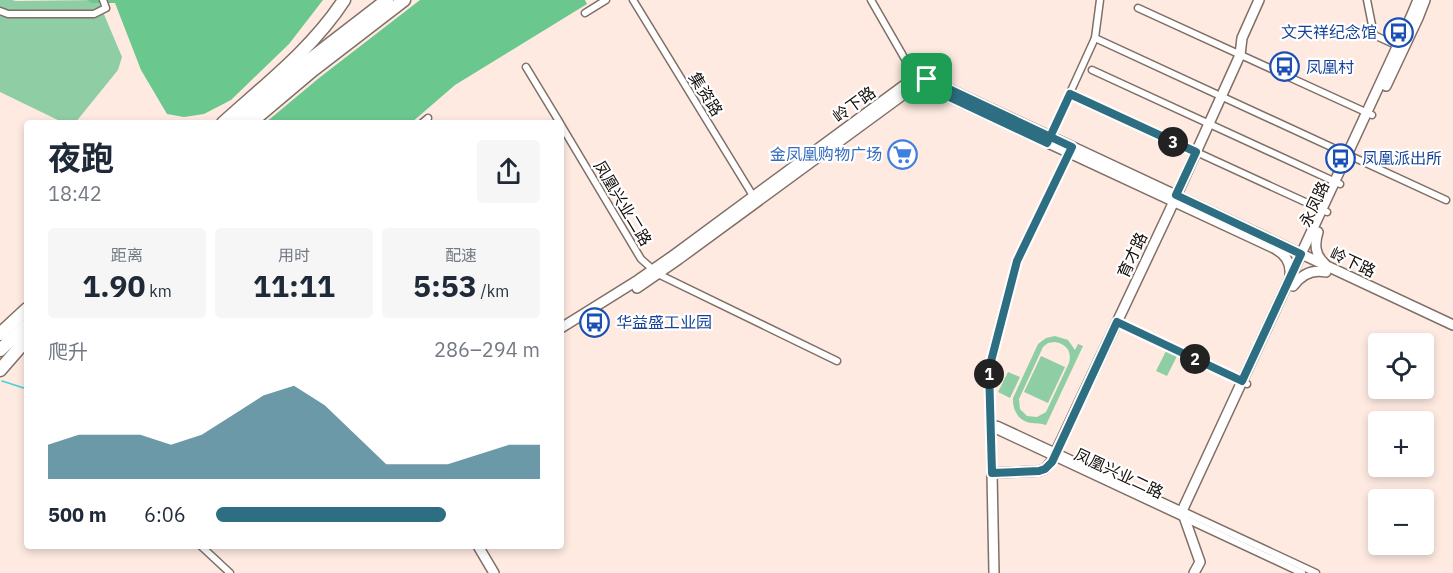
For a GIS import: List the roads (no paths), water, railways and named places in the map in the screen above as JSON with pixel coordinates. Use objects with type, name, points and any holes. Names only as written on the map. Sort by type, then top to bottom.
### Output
[{"type":"highway","points":[[226,120],[303,50],[328,23],[344,0]]},
{"type":"highway","points":[[237,120],[387,0]]},
{"type":"highway","points":[[254,120],[313,70],[404,0]]},
{"type":"highway","points":[[0,334],[24,312]]},
{"type":"highway","points":[[0,350],[24,328]]},
{"type":"highway","points":[[0,370],[24,342]]},
{"type":"street","points":[[0,11],[8,14],[94,14],[106,8],[103,0]]},
{"type":"street","points":[[585,13],[606,0]]},
{"type":"street","name":"集资路","points":[[633,0],[755,199]]},
{"type":"street","points":[[871,0],[919,82]]},
{"type":"street","points":[[1049,140],[1095,38],[1100,0]]},
{"type":"street","name":"育才路","points":[[1055,454],[1240,55],[1242,38],[1259,0]]},
{"type":"street","points":[[1367,0],[1374,35],[1398,46]]},
{"type":"street","name":"永凤路","points":[[1370,114],[1398,46],[1423,2]]},
{"type":"street","name":"永凤路","points":[[1185,514],[1302,258],[1423,2]]},
{"type":"street","points":[[1138,8],[1370,114]]},
{"type":"street","points":[[1095,38],[1446,200]]},
{"type":"street","name":"凤凰兴业二路","points":[[526,67],[558,120]]},
{"type":"street","points":[[1092,70],[1337,183]]},
{"type":"street","name":"岭下路","points":[[564,333],[656,272],[903,86],[930,80],[1049,140],[1328,270],[1453,325]]},
{"type":"street","points":[[1070,94],[1324,211]]},
{"type":"street","name":"凤凰兴业二路","points":[[564,131],[641,259],[656,272],[837,361]]},
{"type":"street","points":[[994,573],[989,369],[1017,261],[1071,150]]},
{"type":"street","points":[[1315,231],[1297,244],[1278,246],[1289,265],[1290,284],[1308,273],[1328,270]]},
{"type":"street","points":[[1315,231],[1317,254],[1328,270]]},
{"type":"street","name":"岭下路","points":[[1328,270],[1453,331]]},
{"type":"street","name":"岭下路","points":[[564,326],[656,272]]},
{"type":"street","points":[[1117,322],[1245,383]]},
{"type":"street","name":"凤凰兴业二路","points":[[990,424],[998,425],[1055,454],[1316,573]]},
{"type":"street","points":[[992,473],[1042,471],[1048,467],[1055,454]]},
{"type":"street","points":[[1185,514],[1200,562],[1194,573]]},
{"type":"street","name":"凤凰兴业二路","points":[[1185,514],[1302,573]]},
{"type":"street","points":[[204,549],[230,573]]},
{"type":"street","points":[[480,549],[494,573]]},
{"type":"street","points":[[487,549],[501,573]]},
{"type":"waterway","points":[[2,381],[24,388]]},
{"type":"place","name":"文天祥纪念馆","points":[[1398,32]]},
{"type":"place","name":"凤凰村","points":[[1285,67]]},
{"type":"place","name":"金凤凰购物广场","points":[[903,154]]},
{"type":"place","name":"凤凰派出所","points":[[1341,158]]},
{"type":"place","name":"华益盛工业园","points":[[595,322]]}]
